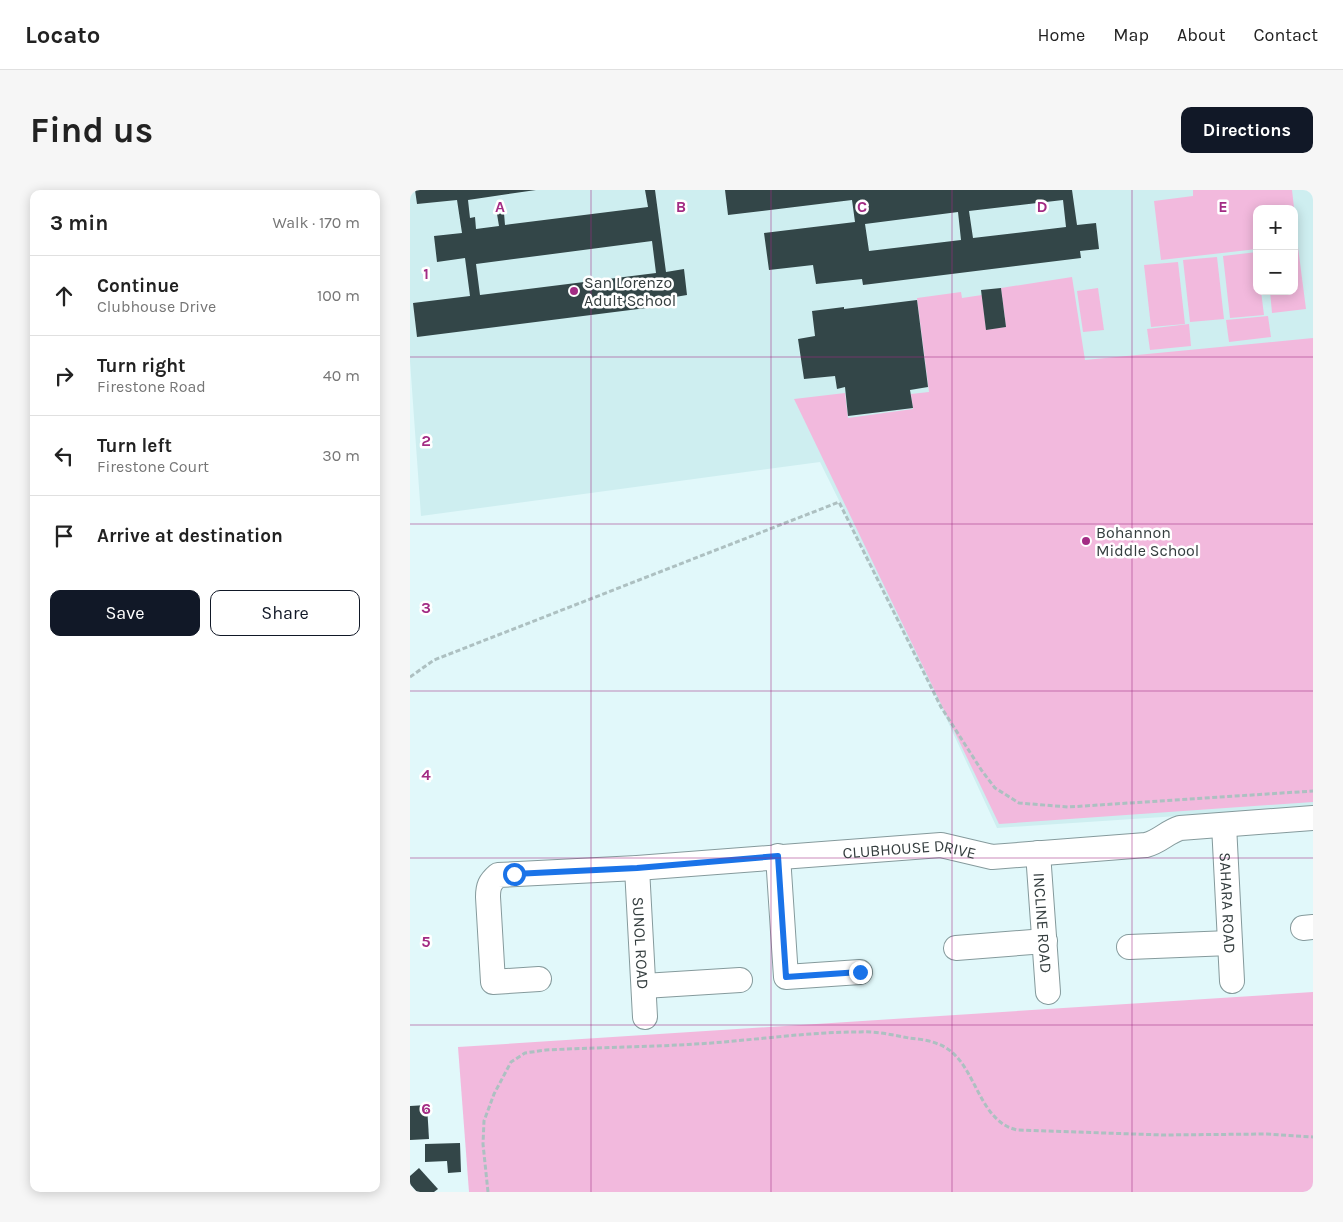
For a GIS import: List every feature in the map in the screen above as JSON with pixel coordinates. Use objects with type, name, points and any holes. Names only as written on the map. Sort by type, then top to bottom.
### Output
[{"type":"street","name":"CLUBHOUSE DRIVE","points":[[539,979],[493,982],[488,887],[491,881],[498,875],[637,868],[941,845],[976,855],[992,857],[1146,845],[1156,842],[1180,828],[1313,818]]},
{"type":"street","name":"SAHARA ROAD","points":[[1224,825],[1232,981]]},
{"type":"street","name":"INCLINE ROAD","points":[[1038,853],[1048,992]]},
{"type":"street","points":[[778,856],[786,977],[860,972]]},
{"type":"street","name":"SUNOL ROAD","points":[[637,868],[645,1017]]},
{"type":"street","points":[[956,948],[1045,941]]},
{"type":"street","points":[[1129,948],[1230,944]]},
{"type":"street","points":[[644,986],[740,980]]},
{"type":"path","points":[[410,677],[434,660],[839,502],[941,707],[995,788],[1011,798],[1020,803],[1068,807],[1313,791]]},
{"type":"path","points":[[488,1192],[483,1144],[484,1121],[494,1094],[511,1062],[525,1053],[546,1050],[682,1045],[799,1034],[845,1032],[887,1034],[938,1044],[952,1051],[990,1111],[998,1122],[1007,1128],[1017,1130],[1163,1135],[1267,1134],[1313,1137]]},
{"type":"shaded area","name":"Bohannon Middle School","points":[[410,190],[1313,190],[1313,807],[997,828],[941,707],[820,462],[421,516],[410,361]]},
{"type":"shaded area","points":[[1193,190],[1292,190],[1294,205],[1253,205],[1253,249],[1161,260],[1154,201],[1193,196]]},
{"type":"shaded area","points":[[1298,247],[1306,309],[1272,313],[1270,295],[1298,295]]},
{"type":"shaded area","points":[[1253,252],[1253,295],[1262,295],[1264,315],[1230,318],[1223,256]]},
{"type":"shaded area","points":[[1217,257],[1224,319],[1190,322],[1183,260]]},
{"type":"shaded area","points":[[1178,262],[1185,324],[1151,327],[1144,265]]},
{"type":"shaded area","name":"Bohannon Middle School","points":[[1072,277],[1085,360],[1313,338],[1313,802],[999,824],[794,399],[845,393],[848,418],[913,409],[911,394],[929,392],[917,298],[961,292],[962,298],[982,295],[986,329],[1006,327],[1001,288]]},
{"type":"shaded area","points":[[1098,288],[1104,330],[1083,332],[1077,291]]},
{"type":"shaded area","points":[[1268,316],[1271,337],[1229,342],[1226,320]]},
{"type":"shaded area","points":[[1189,324],[1191,346],[1150,350],[1147,329]]},
{"type":"shaded area","points":[[1313,992],[1313,1192],[469,1192],[458,1047]]},
{"type":"building","points":[[415,190],[536,190],[468,200],[470,218],[475,217],[476,229],[499,226],[497,214],[504,213],[505,225],[648,207],[645,190],[655,190],[666,272],[684,269],[687,295],[669,298],[670,305],[417,337],[413,303],[470,296],[465,258],[437,262],[434,236],[462,233],[457,200],[417,204]],"holes":[[[652,241],[656,273],[480,295],[476,264]]]},
{"type":"building","points":[[725,190],[1072,190],[1077,225],[1096,223],[1099,249],[1080,251],[1081,258],[863,285],[862,279],[816,284],[813,265],[769,270],[764,233],[855,222],[852,200],[728,215]],"holes":[[[1063,200],[1066,227],[973,238],[969,211]],[[958,212],[961,240],[869,251],[865,224]]]},
{"type":"building","points":[[1001,288],[1006,327],[986,330],[981,290]]},
{"type":"building","points":[[917,300],[928,387],[910,390],[913,408],[848,416],[845,387],[837,389],[835,376],[804,379],[798,339],[815,336],[812,311]]},
{"type":"building","points":[[427,1105],[429,1139],[410,1140],[410,1106]]},
{"type":"building","points":[[460,1143],[461,1172],[448,1173],[447,1161],[425,1162],[425,1144]]},
{"type":"building","points":[[419,1168],[438,1189],[434,1192],[417,1192],[410,1184],[410,1176]]},
{"type":"place","name":"San Lorenzo Adult School","points":[[574,291]]},
{"type":"place","name":"Bohannon Middle School","points":[[1086,541]]},
{"type":"route","points":[[514,874],[637,868],[778,856],[786,977],[860,972]]}]
